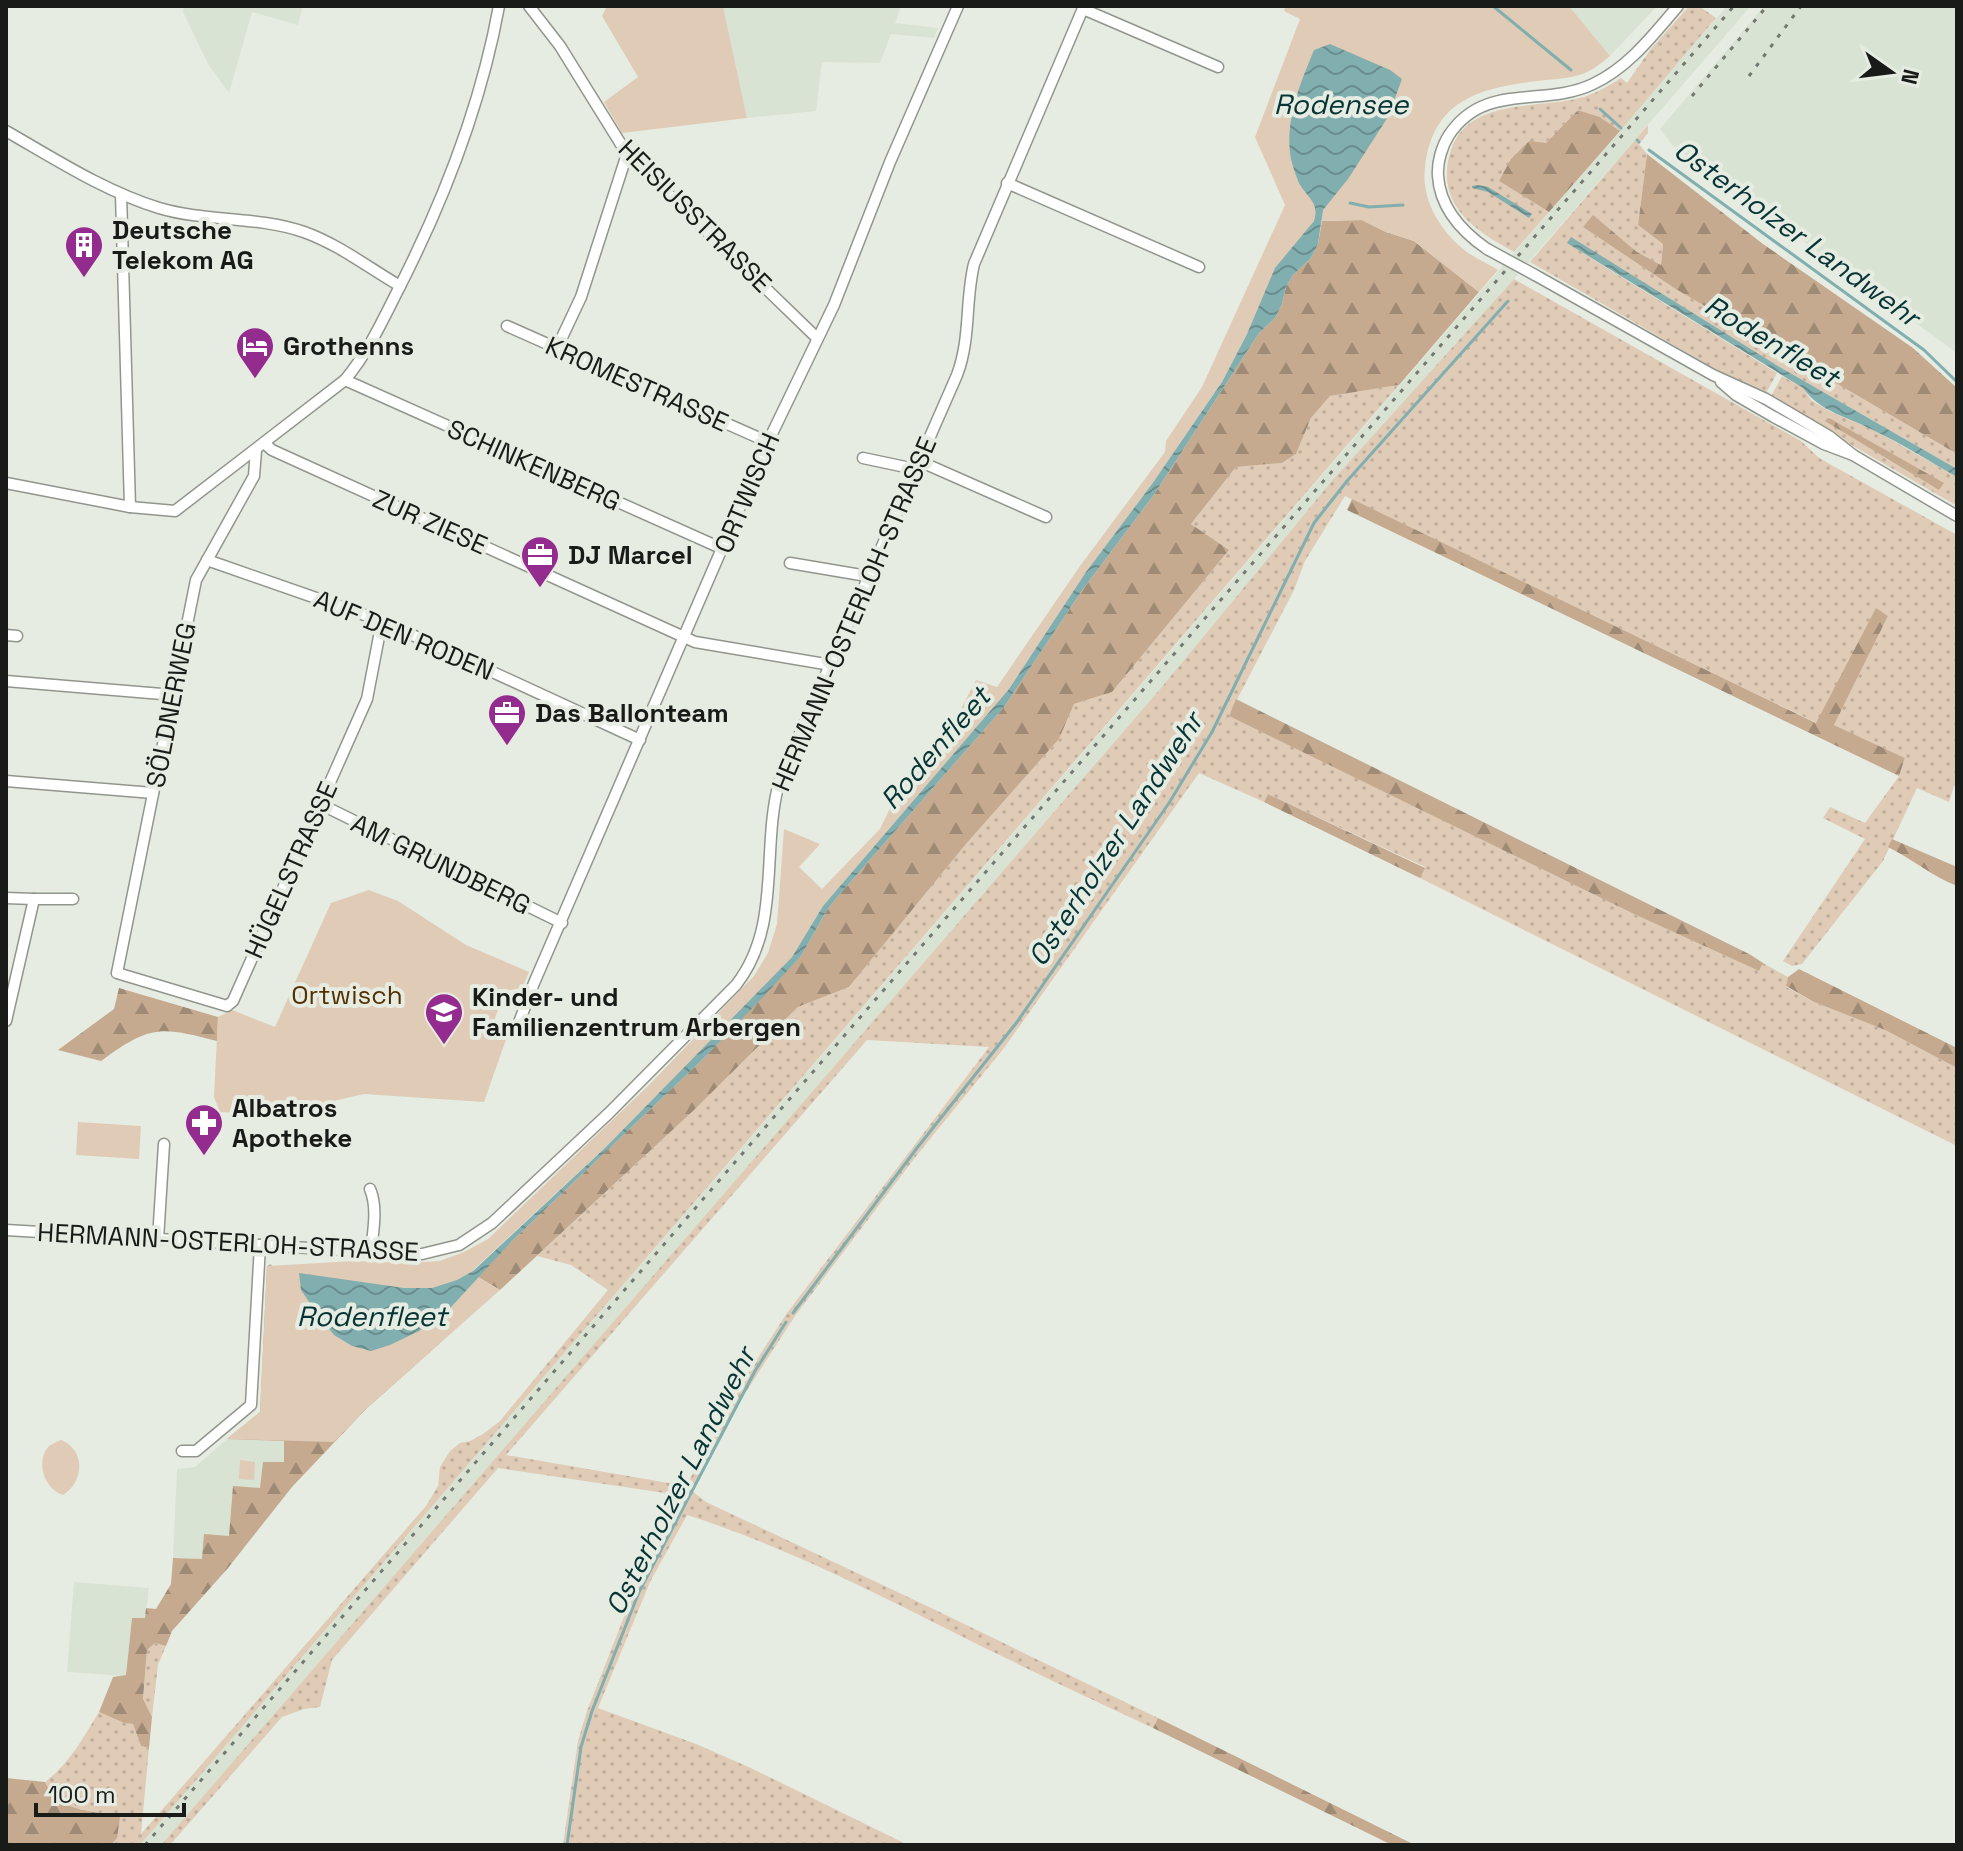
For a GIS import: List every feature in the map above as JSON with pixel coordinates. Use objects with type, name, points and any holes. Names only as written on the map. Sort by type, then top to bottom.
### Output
[{"type":"street","points":[[6,483],[130,507],[175,511],[345,380],[362,359],[427,232],[461,145],[499,6]]},
{"type":"street","name":"HEISIUSSTRASSE","points":[[529,6],[560,46],[627,154],[817,338]]},
{"type":"street","name":"ORTWISCH","points":[[518,1025],[768,442],[834,305],[890,162],[958,6]]},
{"type":"street","points":[[1678,6],[1639,51],[1593,84],[1564,92],[1493,101],[1470,112],[1457,124],[1446,140],[1438,174],[1441,193],[1453,218],[1487,249],[1713,375],[1766,399],[1957,516]]},
{"type":"street","points":[[1084,8],[1218,67]]},
{"type":"street","name":"HERMANN-OSTERLOH-STRASSE","points":[[6,1230],[371,1252],[422,1254],[450,1248],[471,1239],[609,1113],[745,973],[765,925],[776,792],[965,355],[967,304],[974,264],[1084,8]]},
{"type":"street","points":[[6,131],[121,194],[182,213],[305,233],[400,286]]},
{"type":"street","points":[[557,348],[581,297],[627,154]]},
{"type":"street","points":[[1007,183],[1199,267]]},
{"type":"street","points":[[121,194],[130,507]]},
{"type":"street","name":"KROMESTRASSE","points":[[507,326],[768,442]]},
{"type":"street","name":"SCHINKENBERG","points":[[345,380],[723,549]]},
{"type":"street","name":"SÖLDNERWEG","points":[[117,973],[196,580],[254,476],[260,447]]},
{"type":"street","name":"ZUR ZIESE","points":[[260,447],[695,642],[831,665]]},
{"type":"street","points":[[863,458],[917,465],[1046,517]]},
{"type":"street","name":"AUF DEN RODEN","points":[[207,560],[382,621],[640,740]]},
{"type":"street","points":[[790,563],[867,576]]},
{"type":"street","name":"HÜGELSTRASSE","points":[[117,973],[227,1006],[233,1001],[367,699],[382,621]]},
{"type":"street","points":[[6,681],[174,695]]},
{"type":"street","points":[[6,781],[153,793]]},
{"type":"street","name":"AM GRUNDBERG","points":[[320,804],[562,923]]},
{"type":"street","points":[[6,898],[73,899]]},
{"type":"street","points":[[6,1021],[34,899]]},
{"type":"street","points":[[158,1239],[164,1144]]},
{"type":"street","points":[[370,1189],[374,1222],[371,1252]]},
{"type":"street","points":[[182,1451],[196,1451],[251,1405],[260,1245]]},
{"type":"shaded area","points":[[184,6],[303,6],[298,25],[252,12],[229,93],[208,64],[183,12]]},
{"type":"shaded area","points":[[723,6],[901,6],[895,23],[938,28],[934,38],[891,34],[880,63],[822,62],[816,111],[747,118]]},
{"type":"shaded area","points":[[1569,6],[1657,6],[1610,56]]},
{"type":"shaded area","points":[[1727,6],[1751,6],[1514,279],[1331,482],[1161,688],[161,1845],[140,1845]]},
{"type":"shaded area","points":[[1764,6],[1957,6],[1957,353],[1673,146],[1660,129]]},
{"type":"shaded area","points":[[227,1439],[284,1441],[284,1463],[261,1488],[229,1536],[202,1559],[173,1558],[177,1469],[195,1467]]},
{"type":"shaded area","points":[[74,1582],[149,1588],[145,1619],[132,1618],[126,1676],[67,1672]]},
{"type":"green space","points":[[607,6],[723,6],[747,118],[622,133],[604,102],[638,77],[602,16]]},
{"type":"green space","points":[[1286,6],[1569,6],[1610,56],[1592,70],[1579,75],[1516,84],[1477,94],[1448,113],[1437,127],[1429,145],[1424,179],[1426,190],[1433,212],[1454,240],[1470,254],[1498,270],[1479,292],[1414,241],[1362,220],[1314,221],[1275,269],[1222,382],[1152,484],[1086,572],[1009,689],[823,906],[792,957],[605,1148],[473,1270],[478,1277],[500,1290],[366,1409],[334,1442],[227,1439],[260,1412],[267,1266],[354,1261],[440,1261],[488,1239],[650,1084],[754,976],[768,953],[777,924],[784,829],[820,844],[799,867],[822,889],[880,829],[914,758],[932,765],[976,680],[997,687],[1080,566],[1165,452],[1166,441],[1202,387],[1285,205],[1255,137],[1300,19],[1284,11]]},
{"type":"green space","points":[[1689,6],[1699,6],[1716,18],[1620,131],[1600,117],[1578,110],[1546,143],[1499,181],[1549,212],[1514,252],[1468,221],[1459,211],[1448,187],[1447,172],[1452,149],[1461,132],[1491,112],[1578,99],[1621,78],[1627,83],[1650,50]]},
{"type":"green space","points":[[1578,110],[1600,117],[1620,131],[1549,212],[1499,181],[1511,159],[1529,141],[1546,143]]},
{"type":"green space","points":[[1648,125],[1648,133],[1639,144],[1647,154],[1638,225],[1663,244],[1661,265],[1637,252],[1593,216],[1583,227],[1674,288],[1957,454],[1957,469],[1778,366],[1571,238],[1568,243],[1777,373],[1765,395],[1530,262]]},
{"type":"green space","points":[[1647,154],[1763,244],[1913,348],[1957,388],[1957,454],[1674,288],[1583,227],[1593,215],[1637,252],[1661,265],[1663,244],[1638,225]]},
{"type":"green space","points":[[1362,220],[1414,241],[1479,292],[1399,385],[1330,396],[1311,418],[1296,454],[1282,463],[1236,467],[1191,524],[1229,550],[1112,692],[1074,704],[1059,739],[966,844],[849,987],[798,1007],[693,1111],[500,1290],[478,1277],[701,1061],[801,956],[839,895],[1004,707],[1083,589],[1153,496],[1259,333],[1275,318],[1286,287],[1293,275],[1311,258],[1318,244],[1322,221]]},
{"type":"green space","points":[[1514,279],[1801,441],[1819,458],[1957,535],[1957,787],[1954,786],[1949,802],[1917,788],[1883,861],[1802,964],[1792,966],[1783,961],[1865,839],[1823,818],[1830,807],[1865,823],[1899,776],[1905,758],[1834,725],[1888,616],[1876,609],[1817,723],[1345,496],[1305,561],[1294,590],[1229,715],[1636,915],[1759,971],[1763,963],[1788,977],[1786,987],[1814,1002],[1885,1030],[1957,1068],[1957,1146],[1420,878],[1425,867],[1268,794],[1264,802],[1199,773],[1004,1048],[917,1155],[795,1316],[733,1412],[692,1491],[706,1502],[1158,1718],[1153,1728],[820,1567],[687,1515],[650,1582],[598,1708],[751,1768],[908,1845],[563,1845],[578,1741],[587,1711],[633,1594],[682,1499],[678,1495],[498,1468],[332,1660],[320,1707],[282,1717],[170,1845],[161,1845],[1161,688],[1331,482]],"holes":[[[867,1040],[989,1047],[787,1313],[752,1367],[686,1486],[506,1455]]]},
{"type":"green space","points":[[1782,376],[1803,388],[1811,400],[1831,412],[1872,429],[1957,477],[1957,506],[1770,398]]},
{"type":"green space","points":[[1399,385],[140,1845],[111,1845],[117,1838],[82,1810],[55,1801],[45,1782],[69,1758],[99,1712],[133,1724],[141,1746],[149,1748],[141,1834],[426,1506],[438,1486],[440,1467],[450,1451],[460,1443],[483,1434],[500,1421],[608,1290],[571,1265],[537,1256],[693,1111],[798,1007],[849,987],[966,844],[1059,739],[1074,704],[1112,692],[1229,550],[1191,524],[1236,467],[1282,463],[1296,454],[1311,418],[1330,396]]},
{"type":"green space","points":[[1829,418],[1944,483],[1939,490],[1825,421]]},
{"type":"green space","points":[[1352,499],[1816,723],[1876,608],[1888,616],[1834,725],[1905,758],[1899,776],[1347,510]]},
{"type":"green space","points":[[1236,699],[1751,955],[1763,963],[1759,971],[1636,915],[1229,716]]},
{"type":"green space","points":[[1268,794],[1425,868],[1420,878],[1264,802]]},
{"type":"green space","points":[[1892,839],[1957,867],[1957,886],[1888,847]]},
{"type":"green space","name":"Ortwisch","points":[[369,890],[398,901],[466,945],[529,972],[522,988],[505,991],[494,1021],[509,1031],[484,1102],[364,1094],[272,1115],[220,1112],[214,1097],[218,1017],[232,1010],[275,1027],[331,903]]},
{"type":"green space","points":[[1799,969],[1957,1048],[1957,1068],[1885,1030],[1814,1002],[1786,986],[1788,977]]},
{"type":"green space","points":[[119,988],[218,1017],[217,1041],[182,1033],[156,1032],[132,1041],[101,1061],[58,1050],[114,1009]]},
{"type":"green space","points":[[78,1122],[141,1126],[139,1159],[76,1155]]},
{"type":"green space","points":[[271,1264],[276,1282],[439,1344],[366,1409],[292,1487],[228,1568],[172,1631],[166,1646],[155,1643],[147,1650],[143,1699],[152,1717],[149,1748],[141,1746],[133,1724],[99,1712],[113,1677],[126,1675],[132,1618],[145,1618],[146,1608],[156,1609],[171,1584],[173,1558],[202,1559],[204,1534],[229,1536],[233,1486],[260,1488],[263,1462],[284,1462],[284,1441],[227,1439],[260,1412],[267,1266]]},
{"type":"green space","points":[[61,1440],[75,1451],[79,1466],[75,1482],[63,1495],[51,1487],[42,1467],[49,1446]]},
{"type":"green space","points":[[240,1460],[255,1462],[254,1480],[239,1479]]},
{"type":"green space","points":[[155,1643],[166,1646],[158,1665],[152,1717],[143,1700],[147,1650]]},
{"type":"green space","points":[[1158,1718],[1415,1845],[1392,1845],[1153,1728]]},
{"type":"green space","points":[[6,1778],[45,1782],[55,1801],[120,1817],[117,1838],[111,1845],[6,1845]]},
{"type":"water","name":"Rodensee","points":[[1330,44],[1390,70],[1402,79],[1388,117],[1348,179],[1323,210],[1318,244],[1311,258],[1293,275],[1286,287],[1275,318],[1259,333],[1153,496],[1083,589],[1004,707],[839,895],[801,956],[701,1061],[512,1241],[452,1306],[419,1331],[371,1351],[352,1346],[334,1335],[301,1290],[299,1273],[404,1288],[432,1288],[473,1271],[605,1148],[792,957],[823,906],[1009,689],[1086,572],[1152,484],[1222,382],[1247,334],[1275,268],[1314,221],[1314,205],[1299,183],[1292,162],[1290,131],[1299,90],[1314,50]]},
{"type":"water","points":[[1478,185],[1488,187],[1532,214],[1529,218],[1488,192],[1472,188]]},
{"type":"water","points":[[1571,237],[1778,366],[1957,469],[1957,477],[1884,435],[1826,408],[1803,388],[1567,243]]},
{"type":"waterway","points":[[1493,6],[1571,70]]},
{"type":"waterway","points":[[1600,109],[1621,128]]},
{"type":"waterway","name":"Osterholzer Landwehr","points":[[1649,150],[1924,350],[1957,382]]},
{"type":"waterway","name":"Rodenfleet","points":[[1350,203],[1369,207],[1403,205]]},
{"type":"waterway","name":"Osterholzer Landwehr","points":[[793,1313],[1017,1022],[1169,803],[1212,732],[1314,523],[1347,481],[1508,301]]},
{"type":"waterway","name":"Osterholzer Landwehr","points":[[567,1845],[581,1747],[639,1592],[755,1371],[786,1322]]},
{"type":"railway","points":[[145,1845],[1734,6]]},
{"type":"railway","points":[[1692,96],[1767,6]]},
{"type":"railway","points":[[1749,76],[1801,6]]},
{"type":"place","name":"Deutsche Telekom AG","points":[[84,279]]},
{"type":"place","name":"Grothenns","points":[[255,380]]},
{"type":"place","name":"DJ Marcel","points":[[540,589]]},
{"type":"place","name":"Das Ballonteam","points":[[507,747]]},
{"type":"place","name":"Kinder- und Familienzentrum Arbergen","points":[[444,1046]]},
{"type":"place","name":"Albatros Apotheke","points":[[204,1157]]}]
